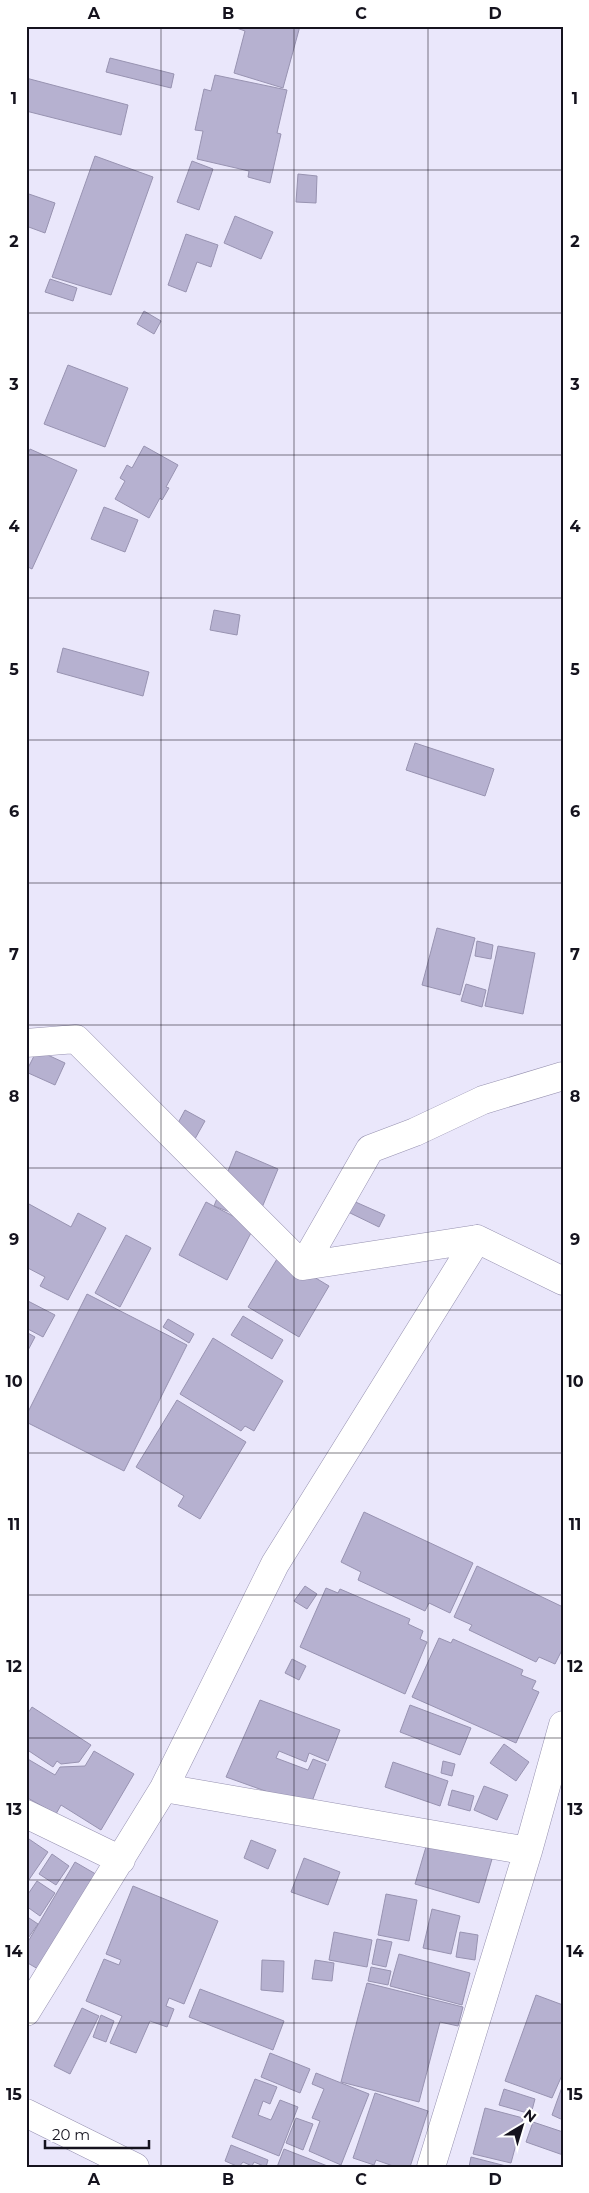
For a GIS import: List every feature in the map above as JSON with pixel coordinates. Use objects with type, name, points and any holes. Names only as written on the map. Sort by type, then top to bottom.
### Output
[{"type":"street","points":[[26,1044],[76,1039],[303,1266]]},
{"type":"street","points":[[303,1266],[370,1149],[415,1132],[483,1100],[563,1076]]},
{"type":"street","points":[[303,1266],[477,1239],[563,1281]]},
{"type":"street","points":[[26,2012],[164,1788],[275,1564],[477,1239]]},
{"type":"street","points":[[431,2167],[528,1851],[563,1725]]},
{"type":"street","points":[[164,1788],[528,1851]]},
{"type":"street","points":[[26,1814],[121,1860]]},
{"type":"street","points":[[26,2112],[135,2167]]},
{"type":"building","points":[[231,26],[300,26],[283,88],[234,73],[245,31]]},
{"type":"building","points":[[110,58],[174,74],[171,88],[106,72]]},
{"type":"building","points":[[215,75],[287,90],[277,133],[281,134],[270,183],[248,177],[249,171],[197,159],[203,131],[195,130],[204,89],[211,91]]},
{"type":"building","points":[[26,78],[128,105],[121,135],[26,111]]},
{"type":"building","points":[[95,156],[153,177],[111,295],[52,277]]},
{"type":"building","points":[[192,161],[213,169],[199,210],[177,202]]},
{"type":"building","points":[[298,174],[317,176],[316,203],[296,202]]},
{"type":"building","points":[[26,193],[55,203],[45,233],[26,226]]},
{"type":"building","points":[[235,216],[273,232],[261,259],[224,243]]},
{"type":"building","points":[[186,234],[218,245],[211,267],[197,262],[186,292],[168,285]]},
{"type":"building","points":[[50,279],[77,288],[73,301],[45,292]]},
{"type":"building","points":[[144,311],[161,321],[154,334],[137,324]]},
{"type":"building","points":[[68,365],[128,388],[105,447],[44,424]]},
{"type":"building","points":[[144,446],[178,465],[166,487],[169,488],[162,500],[160,498],[149,518],[115,499],[125,481],[120,478],[127,465],[132,468]]},
{"type":"building","points":[[30,449],[77,470],[32,569],[26,566],[26,458]]},
{"type":"building","points":[[104,507],[138,520],[125,552],[91,539]]},
{"type":"building","points":[[214,610],[240,615],[237,635],[210,630]]},
{"type":"building","points":[[63,648],[149,672],[143,696],[57,672]]},
{"type":"building","points":[[415,743],[494,769],[485,796],[406,770]]},
{"type":"building","points":[[437,928],[475,938],[460,995],[422,985]]},
{"type":"building","points":[[477,941],[493,945],[491,959],[475,956]]},
{"type":"building","points":[[498,946],[535,953],[523,1014],[485,1006]]},
{"type":"building","points":[[466,984],[486,990],[482,1007],[461,1001]]},
{"type":"building","points":[[37,1050],[65,1063],[55,1085],[26,1072]]},
{"type":"building","points":[[185,1110],[205,1121],[191,1146],[171,1136]]},
{"type":"building","points":[[236,1151],[278,1169],[256,1222],[214,1206]]},
{"type":"building","points":[[351,1200],[385,1215],[379,1227],[346,1211]]},
{"type":"building","points":[[206,1202],[254,1227],[227,1280],[179,1255]]},
{"type":"building","points":[[29,1204],[71,1227],[78,1213],[106,1228],[68,1300],[40,1286],[45,1277],[26,1267],[26,1209]]},
{"type":"building","points":[[126,1235],[151,1248],[120,1307],[95,1293]]},
{"type":"building","points":[[286,1244],[294,1265],[329,1286],[299,1337],[248,1307]]},
{"type":"building","points":[[87,1294],[187,1345],[124,1471],[26,1422],[26,1416]]},
{"type":"building","points":[[26,1300],[55,1315],[43,1337],[26,1328]]},
{"type":"building","points":[[243,1316],[283,1340],[272,1359],[231,1335]]},
{"type":"building","points":[[168,1319],[194,1334],[189,1343],[163,1327]]},
{"type":"building","points":[[26,1332],[35,1337],[26,1354]]},
{"type":"building","points":[[213,1338],[283,1381],[254,1431],[245,1426],[241,1431],[180,1394]]},
{"type":"building","points":[[177,1400],[246,1442],[200,1519],[178,1506],[184,1496],[136,1467]]},
{"type":"building","points":[[364,1512],[473,1563],[450,1613],[429,1603],[425,1611],[358,1580],[361,1572],[341,1562]]},
{"type":"building","points":[[477,1566],[563,1607],[563,1648],[555,1664],[539,1657],[536,1662],[469,1630],[472,1625],[454,1617]]},
{"type":"building","points":[[305,1586],[317,1594],[307,1609],[294,1601]]},
{"type":"building","points":[[326,1588],[338,1593],[340,1589],[410,1619],[408,1624],[423,1631],[420,1639],[427,1642],[405,1694],[300,1647]]},
{"type":"building","points":[[439,1638],[451,1643],[453,1639],[523,1670],[521,1675],[536,1681],[532,1689],[539,1692],[516,1743],[412,1697]]},
{"type":"building","points":[[292,1659],[306,1666],[299,1680],[285,1673]]},
{"type":"building","points":[[260,1700],[340,1730],[328,1761],[309,1753],[306,1762],[279,1751],[276,1758],[308,1770],[313,1759],[326,1764],[310,1807],[226,1777]]},
{"type":"building","points":[[410,1705],[471,1728],[460,1755],[400,1732]]},
{"type":"building","points":[[32,1707],[91,1745],[79,1762],[61,1764],[57,1761],[53,1767],[26,1749],[26,1716]]},
{"type":"building","points":[[504,1744],[529,1762],[516,1781],[490,1763]]},
{"type":"building","points":[[94,1751],[134,1774],[101,1830],[61,1805],[56,1814],[26,1797],[26,1758],[55,1775],[60,1767],[85,1766]]},
{"type":"building","points":[[443,1761],[455,1764],[452,1776],[441,1773]]},
{"type":"building","points":[[393,1762],[448,1781],[440,1806],[385,1787]]},
{"type":"building","points":[[484,1786],[508,1795],[497,1820],[474,1810]]},
{"type":"building","points":[[452,1790],[474,1796],[470,1811],[448,1805]]},
{"type":"building","points":[[26,1837],[48,1852],[26,1884]]},
{"type":"building","points":[[251,1840],[276,1850],[268,1869],[244,1858]]},
{"type":"building","points":[[428,1840],[492,1859],[479,1903],[415,1884]]},
{"type":"building","points":[[52,1854],[69,1866],[56,1885],[39,1874]]},
{"type":"building","points":[[304,1858],[340,1872],[328,1905],[291,1892]]},
{"type":"building","points":[[75,1862],[106,1880],[50,1976],[26,1962],[26,1945]]},
{"type":"building","points":[[37,1881],[55,1893],[40,1916],[26,1906],[26,1897]]},
{"type":"building","points":[[133,1886],[218,1921],[184,2004],[169,1998],[166,2006],[174,2009],[167,2027],[150,2021],[136,2053],[110,2043],[122,2016],[86,2001],[104,1959],[119,1965],[121,1960],[106,1954]]},
{"type":"building","points":[[386,1894],[417,1900],[409,1941],[378,1935]]},
{"type":"building","points":[[432,1909],[460,1916],[451,1954],[423,1948]]},
{"type":"building","points":[[26,1916],[38,1924],[26,1941]]},
{"type":"building","points":[[334,1932],[372,1940],[367,1967],[329,1960]]},
{"type":"building","points":[[460,1932],[478,1935],[475,1960],[456,1957]]},
{"type":"building","points":[[377,1939],[392,1942],[386,1967],[372,1964]]},
{"type":"building","points":[[399,1954],[470,1973],[462,2005],[390,1986]]},
{"type":"building","points":[[262,1960],[284,1961],[283,1992],[261,1990]]},
{"type":"building","points":[[315,1960],[334,1963],[332,1981],[312,1979]]},
{"type":"building","points":[[371,1967],[391,1971],[388,1985],[368,1981]]},
{"type":"building","points":[[367,1983],[463,2007],[458,2026],[440,2022],[419,2102],[341,2082]]},
{"type":"building","points":[[200,1989],[284,2021],[273,2050],[189,2017]]},
{"type":"building","points":[[536,1995],[563,2005],[563,2073],[552,2098],[505,2081]]},
{"type":"building","points":[[82,2008],[99,2016],[70,2074],[54,2066]]},
{"type":"building","points":[[101,2015],[114,2021],[106,2042],[93,2037]]},
{"type":"building","points":[[270,2053],[310,2069],[300,2093],[261,2077]]},
{"type":"building","points":[[316,2073],[369,2094],[341,2165],[309,2151],[320,2121],[312,2118],[324,2089],[312,2084]]},
{"type":"building","points":[[255,2079],[277,2087],[270,2104],[263,2101],[258,2115],[271,2120],[280,2100],[298,2107],[279,2156],[232,2137]]},
{"type":"building","points":[[563,2087],[563,2120],[552,2115]]},
{"type":"building","points":[[504,2089],[535,2099],[531,2114],[499,2105]]},
{"type":"building","points":[[375,2093],[428,2111],[410,2167],[396,2167],[376,2160],[374,2165],[353,2158]]},
{"type":"building","points":[[485,2108],[523,2118],[511,2163],[473,2154]]},
{"type":"building","points":[[296,2118],[313,2124],[303,2150],[286,2143]]},
{"type":"building","points":[[533,2122],[563,2132],[563,2155],[526,2142]]},
{"type":"building","points":[[231,2145],[268,2160],[266,2167],[254,2162],[252,2166],[243,2162],[239,2167],[225,2161]]},
{"type":"building","points":[[284,2149],[330,2167],[277,2167]]},
{"type":"building","points":[[471,2157],[506,2166],[506,2167],[469,2167]]}]
